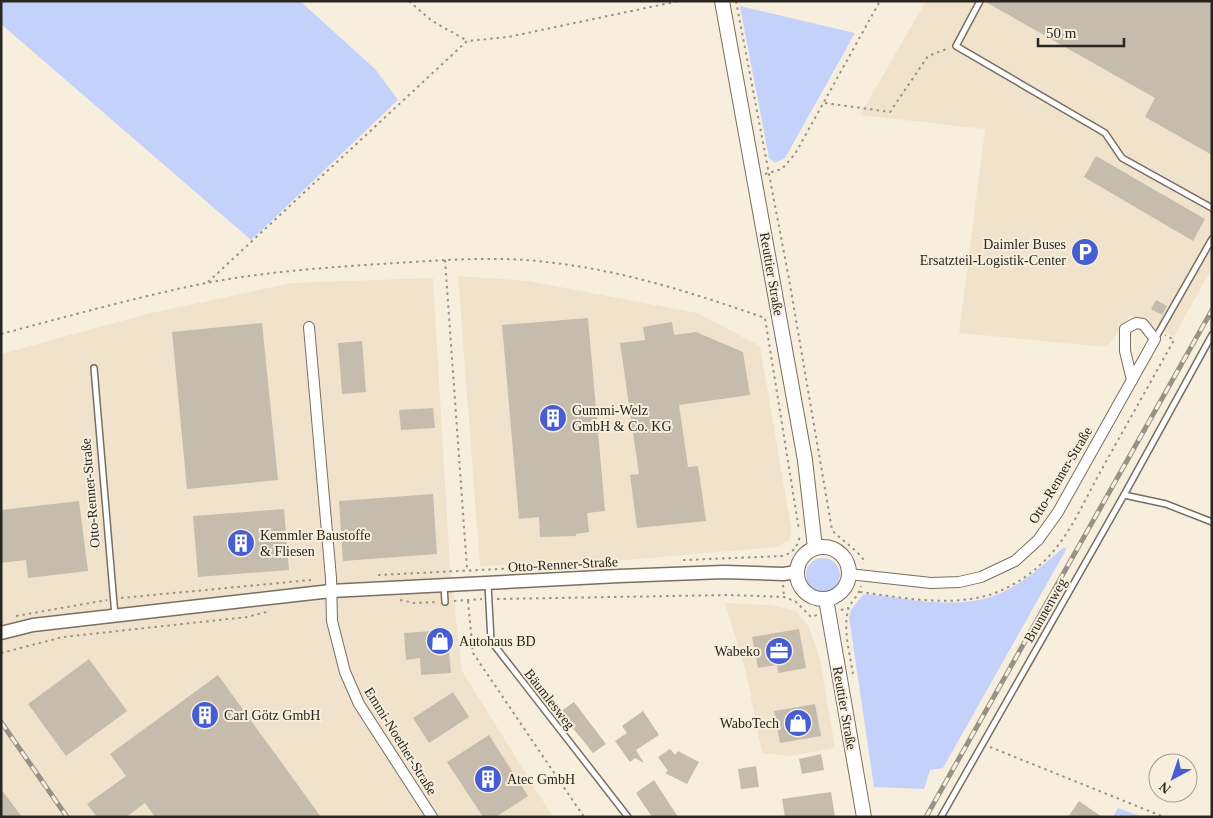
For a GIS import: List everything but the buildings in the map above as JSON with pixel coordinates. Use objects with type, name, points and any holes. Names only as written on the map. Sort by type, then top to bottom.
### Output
[{"type":"main road","name":"Reuttier Straße","points":[[722,1],[805,460],[815,548]]},
{"type":"main road","points":[[815,548],[830,548],[842,555],[856,575],[836,596],[826,599],[813,598],[803,590],[797,572],[802,557],[815,548]]},
{"type":"main road","name":"Reuttier Straße","points":[[826,599],[864,817]]},
{"type":"street","points":[[1132,380],[1124,351],[1123,325],[1143,324],[1155,339]]},
{"type":"street","points":[[309,327],[331,591]]},
{"type":"street","name":"Otto-Renner-Straße","points":[[856,575],[931,583],[959,582],[981,578],[1015,561],[1038,540],[1058,512],[1155,339]]},
{"type":"street","name":"Otto-Renner-Straße","points":[[1,633],[33,625],[331,591],[618,576],[724,572],[783,574],[797,572]]},
{"type":"street","name":"Emmi-Noether-Straße","points":[[331,591],[332,621],[345,672],[359,704],[432,817]]},
{"type":"lane","points":[[980,1],[956,46],[1105,133],[1122,158],[1212,208]]},
{"type":"lane","points":[[1155,339],[1212,239]]},
{"type":"lane","name":"Brunnenweg","points":[[941,817],[1124,495],[1212,335]]},
{"type":"lane","name":"Otto-Renner-Straße","points":[[94,368],[116,616]]},
{"type":"lane","points":[[1124,495],[1166,504],[1212,522]]},
{"type":"lane","name":"Bäumlesweg","points":[[488,584],[491,642],[628,817]]},
{"type":"lane","points":[[444,586],[445,602]]},
{"type":"path","points":[[409,1],[432,22],[467,41],[508,36],[679,1]]},
{"type":"path","points":[[736,1],[769,173],[832,530],[863,559],[856,575],[860,592],[848,608],[846,628],[853,674]]},
{"type":"path","points":[[754,178],[782,169],[790,162],[825,103],[850,52],[880,1]]},
{"type":"path","points":[[208,283],[467,41]]},
{"type":"path","points":[[825,103],[890,112],[928,56],[956,46]]},
{"type":"path","points":[[445,260],[467,570]]},
{"type":"path","points":[[1,334],[102,307],[208,283],[318,268],[445,260],[544,262],[622,274],[689,292],[765,318],[800,536]]},
{"type":"path","points":[[399,600],[414,604],[488,599],[729,594],[784,597],[795,602],[811,617]]},
{"type":"path","points":[[468,600],[473,653],[584,817]]},
{"type":"path","points":[[1,652],[63,637],[247,618],[275,609]]},
{"type":"path","points":[[982,743],[1016,759],[1164,817]]},
{"type":"shaded area","points":[[1,1],[300,1],[375,69],[398,100],[251,240],[1,24]]},
{"type":"shaded area","points":[[926,1],[1212,1],[1212,268],[1174,336],[1131,315],[1107,347],[959,333],[985,129],[860,115]]},
{"type":"shaded area","points":[[740,6],[855,33],[785,158],[775,163],[769,158]]},
{"type":"shaded area","points":[[458,276],[528,281],[697,313],[760,346],[791,528],[790,540],[776,547],[626,560],[480,566]]},
{"type":"shaded area","points":[[433,278],[450,567],[462,671],[553,817],[1,817],[1,354],[147,314],[292,283]]},
{"type":"shaded area","points":[[1063,548],[1067,548],[943,768],[930,770],[924,789],[874,787],[849,617],[851,610],[863,595],[867,594],[918,601],[952,603],[985,598],[1001,593],[1018,584]]},
{"type":"shaded area","points":[[823,558],[835,563],[840,575],[835,587],[823,592],[811,587],[806,575],[811,563]]},
{"type":"shaded area","points":[[725,603],[771,605],[796,611],[809,627],[820,659],[835,748],[790,756],[762,753],[746,672]]},
{"type":"shaded area","points":[[1118,808],[1143,817],[1113,817]]},
{"type":"railway","points":[[926,817],[1212,310]]},
{"type":"railway","points":[[1,722],[67,817]]},
{"type":"place","name":"Daimler Buses Ersatzteil-Logistik-Center","points":[[1085,252]]},
{"type":"place","name":"Gummi-Welz GmbH & Co. KG","points":[[553,418]]},
{"type":"place","name":"Kemmler Baustoffe & Fliesen","points":[[241,543]]},
{"type":"place","name":"Autohaus BD","points":[[440,641]]},
{"type":"place","name":"Wabeko","points":[[779,651]]},
{"type":"place","name":"Carl Götz GmbH","points":[[205,715]]},
{"type":"place","name":"WaboTech","points":[[798,723]]},
{"type":"place","name":"Atec GmbH","points":[[488,779]]}]
